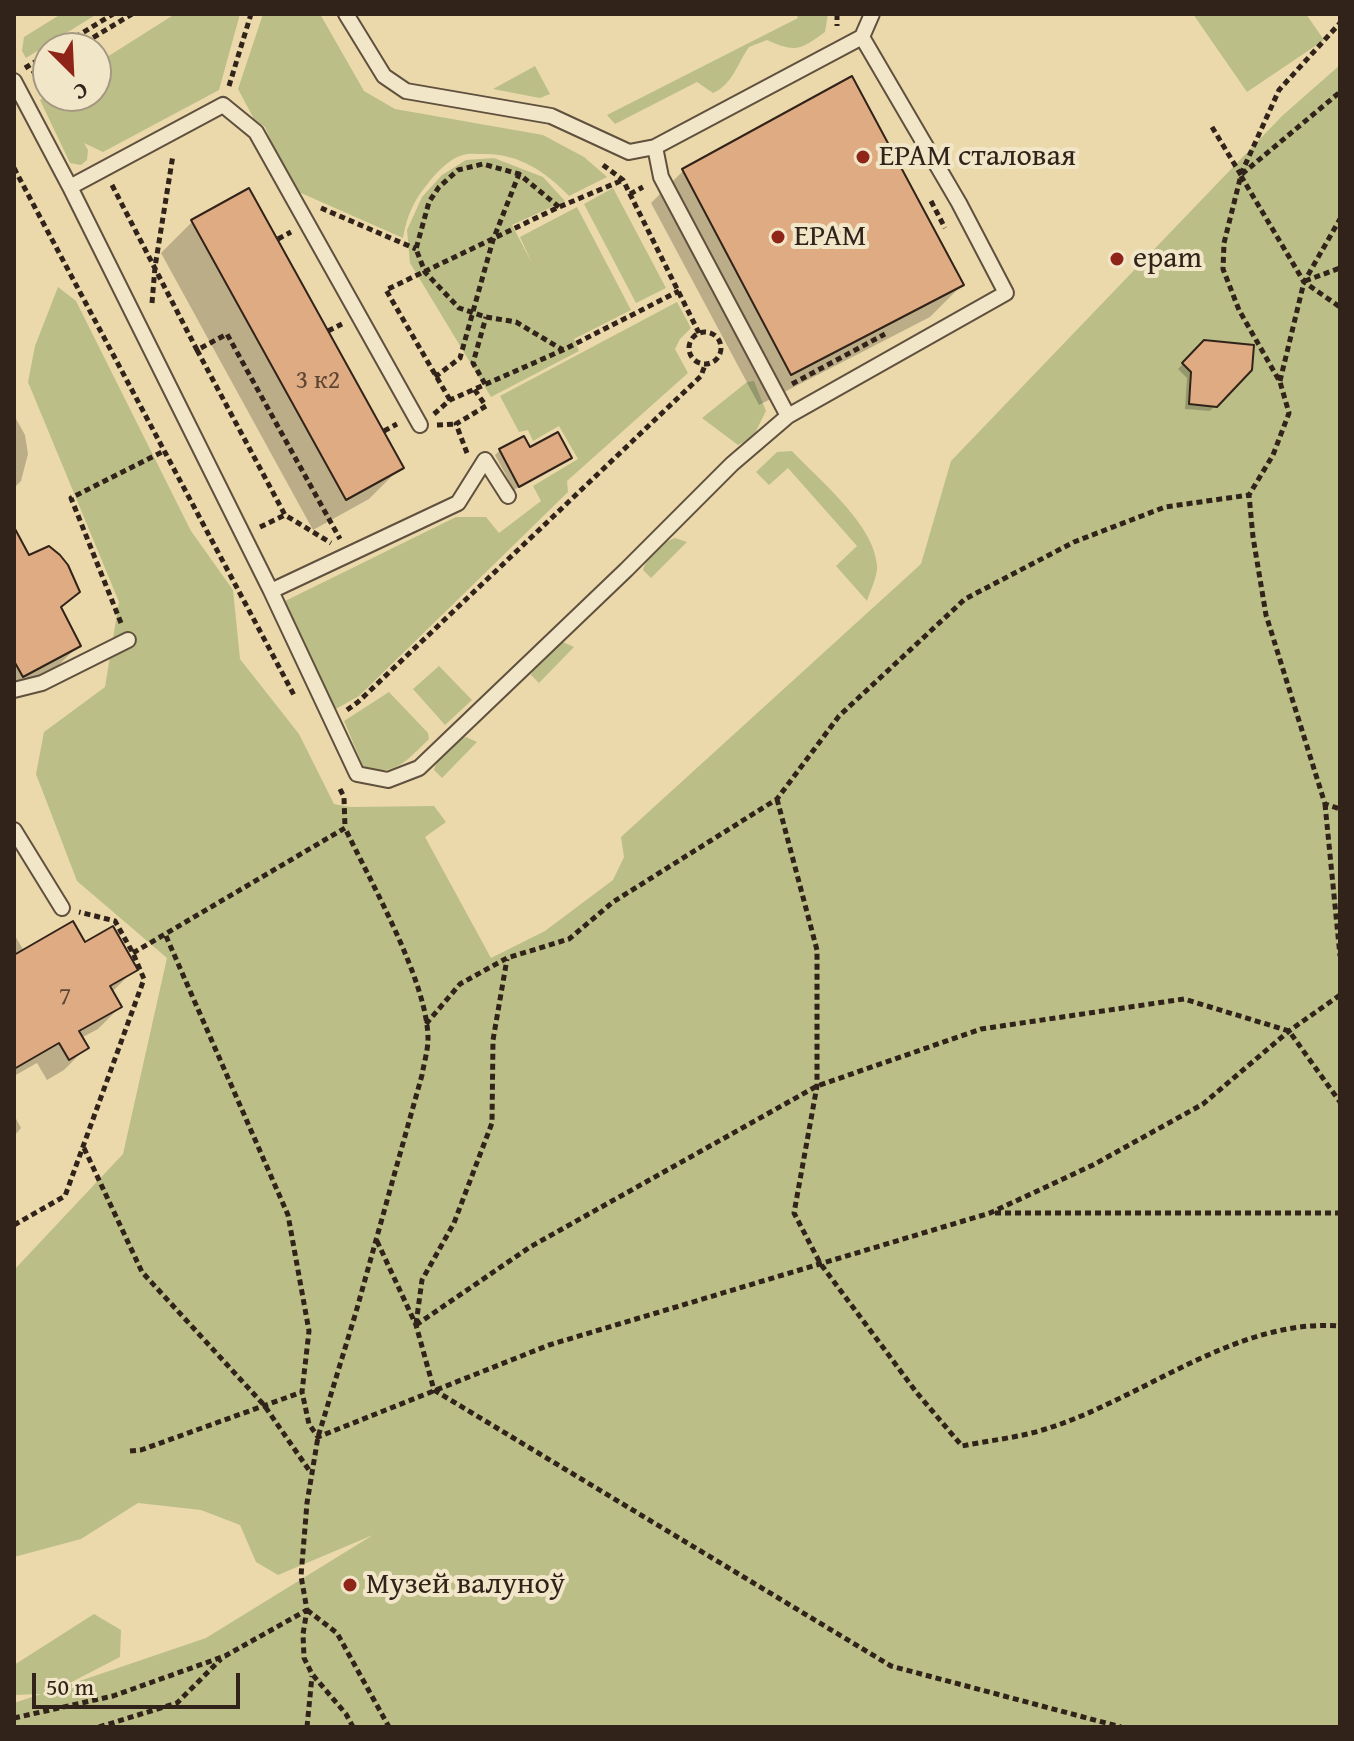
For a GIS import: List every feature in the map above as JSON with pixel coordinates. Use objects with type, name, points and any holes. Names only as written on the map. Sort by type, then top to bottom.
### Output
[{"type":"lane","points":[[346,14],[384,76],[406,91],[551,116],[629,152],[655,147],[862,37],[872,14]]},
{"type":"lane","points":[[14,81],[149,343],[357,774],[388,780],[419,768],[732,464],[788,416],[1006,293],[959,203],[862,37]]},
{"type":"lane","points":[[70,187],[223,105],[256,132],[420,425]]},
{"type":"lane","points":[[655,147],[661,177],[788,416]]},
{"type":"lane","points":[[271,591],[458,503],[485,460],[508,496]]},
{"type":"lane","points":[[14,690],[42,683],[128,640]]},
{"type":"lane","points":[[14,830],[62,908]]},
{"type":"path","points":[[84,32],[113,14]]},
{"type":"path","points":[[102,32],[132,14]]},
{"type":"path","points":[[223,105],[251,14]]},
{"type":"path","points":[[1340,23],[1279,90],[1241,175],[1224,243],[1223,269],[1239,310],[1280,382],[1289,413],[1273,455],[1249,495],[1266,615],[1325,804],[1340,956]]},
{"type":"path","points":[[14,75],[32,64]]},
{"type":"path","points":[[1241,175],[1340,92]]},
{"type":"path","points":[[1212,127],[1304,282],[1340,307]]},
{"type":"path","points":[[149,343],[155,267],[177,130]]},
{"type":"path","points":[[593,158],[623,180],[699,333]]},
{"type":"path","points":[[559,207],[519,174],[483,164],[458,170],[439,187],[429,202],[416,249],[425,272],[459,308],[516,322],[563,350]]},
{"type":"path","points":[[14,168],[298,702]]},
{"type":"path","points":[[104,170],[285,515],[349,554]]},
{"type":"path","points":[[435,377],[460,358],[493,240],[519,174]]},
{"type":"path","points":[[623,180],[559,207],[386,290],[450,400],[563,350],[679,291]]},
{"type":"path","points":[[924,189],[947,231]]},
{"type":"path","points":[[291,195],[416,249]]},
{"type":"path","points":[[1280,382],[1304,282],[1340,219]]},
{"type":"path","points":[[1304,282],[1340,268]]},
{"type":"path","points":[[485,384],[473,363],[486,317]]},
{"type":"path","points":[[784,372],[791,384],[897,328]]},
{"type":"path","points":[[699,333],[714,335],[722,348],[715,362],[705,365],[695,361],[689,351],[691,340],[699,333]]},
{"type":"path","points":[[197,350],[227,334],[349,554]]},
{"type":"path","points":[[333,719],[358,702],[610,463],[701,376],[705,365]]},
{"type":"path","points":[[474,389],[486,406],[456,424],[466,453],[485,460]]},
{"type":"path","points":[[128,640],[71,498],[164,451]]},
{"type":"path","points":[[426,1025],[460,984],[507,958],[569,939],[613,902],[777,799],[839,716],[965,599],[1074,542],[1165,507],[1249,495]]},
{"type":"path","points":[[338,783],[344,797],[345,828],[407,960],[423,1004],[428,1039],[422,1075],[318,1437],[311,1473],[301,1576],[307,1610],[303,1634],[304,1658],[312,1674],[346,1714],[353,1727]]},
{"type":"path","points":[[777,799],[817,950],[817,1086],[794,1213],[820,1263],[917,1393],[962,1446],[1051,1428],[1130,1394],[1237,1341],[1319,1324],[1340,1326]]},
{"type":"path","points":[[1325,804],[1340,809]]},
{"type":"path","points":[[133,953],[345,828]]},
{"type":"path","points":[[14,1225],[65,1196],[144,979],[115,921],[62,908]]},
{"type":"path","points":[[166,936],[288,1215],[309,1331],[302,1392],[309,1424],[318,1437]]},
{"type":"path","points":[[416,1325],[422,1280],[454,1223],[492,1123],[493,1040],[507,958]]},
{"type":"path","points":[[318,1437],[549,1345],[990,1213],[1093,1165],[1203,1104],[1289,1031],[1340,995]]},
{"type":"path","points":[[416,1325],[530,1247],[817,1086],[981,1029],[1184,999],[1289,1031],[1340,1102]]},
{"type":"path","points":[[83,1147],[142,1272],[264,1405],[311,1473]]},
{"type":"path","points":[[990,1213],[1340,1213]]},
{"type":"path","points":[[376,1240],[416,1325],[434,1390],[891,1666],[1121,1727]]},
{"type":"path","points":[[130,1451],[141,1450],[302,1392]]},
{"type":"path","points":[[14,1718],[113,1696],[225,1656],[307,1610]]},
{"type":"path","points":[[307,1610],[337,1633],[389,1727]]},
{"type":"path","points":[[99,1727],[177,1703],[225,1656]]},
{"type":"path","points":[[307,1727],[312,1674]]},
{"type":"green space","points":[[61,14],[97,14],[68,32],[32,32]]},
{"type":"green space","points":[[175,14],[240,14],[219,90],[103,152],[84,143],[88,150],[87,160],[81,165],[70,163],[46,112],[112,112],[112,54]]},
{"type":"green space","points":[[263,14],[320,14],[364,91],[395,109],[543,135],[584,157],[607,177],[569,196],[540,171],[519,160],[495,154],[465,154],[444,166],[424,189],[412,208],[403,238],[292,189],[265,127],[254,119],[238,89]]},
{"type":"green space","points":[[796,14],[828,14],[825,32],[798,48],[767,40],[749,47],[730,79],[713,93],[697,82],[615,124],[607,115],[798,18]]},
{"type":"green space","points":[[1193,14],[1306,14],[1324,40],[1247,92]]},
{"type":"green space","points":[[32,32],[32,54],[26,58],[22,51],[24,37]]},
{"type":"green space","points":[[1340,65],[1340,1727],[14,1727],[14,1703],[41,1694],[14,1695],[14,1665],[94,1614],[121,1630],[120,1657],[62,1687],[206,1638],[373,1535],[278,1575],[256,1562],[240,1525],[201,1510],[138,1503],[81,1539],[14,1557],[14,1270],[123,1154],[167,958],[77,881],[36,774],[44,732],[105,687],[119,602],[28,382],[35,346],[58,287],[76,301],[191,531],[233,590],[240,659],[299,734],[334,804],[350,807],[434,806],[446,822],[425,837],[491,958],[545,931],[613,880],[624,857],[621,837],[921,564],[951,461],[1282,116]]},
{"type":"green space","points":[[535,66],[550,94],[540,98],[493,89]]},
{"type":"green space","points":[[494,158],[543,177],[565,201],[512,225],[532,263],[520,237],[577,207],[631,310],[574,339],[579,351],[491,397],[410,263],[407,230],[422,197],[442,175],[466,160]]},
{"type":"green space","points":[[613,188],[666,288],[636,303],[584,204]]},
{"type":"green space","points":[[677,302],[691,328],[675,349],[688,373],[567,481],[568,492],[359,696],[334,710],[281,603],[456,517],[486,517],[499,533],[541,501],[533,486],[578,459],[559,426],[533,441],[528,430],[519,432],[500,396]]},
{"type":"green space","points":[[754,381],[766,411],[753,437],[738,445],[702,418],[747,382]]},
{"type":"green space","points":[[792,451],[856,518],[874,549],[877,565],[867,601],[836,566],[857,546],[788,468],[769,485],[756,472],[777,452]]},
{"type":"green space","points":[[675,538],[687,542],[651,578],[643,570],[651,555]]},
{"type":"green space","points":[[563,642],[574,647],[539,683],[531,675],[535,665],[548,651]]},
{"type":"green space","points":[[439,666],[472,700],[445,725],[413,689]]},
{"type":"green space","points":[[389,692],[428,733],[429,739],[400,765],[374,769],[363,766],[344,721]]},
{"type":"green space","points":[[466,737],[477,742],[442,778],[434,770],[438,760],[451,746]]},
{"type":"building","name":"EPAM","points":[[852,76],[964,285],[791,375],[682,169]]},
{"type":"building","points":[[249,188],[404,468],[346,500],[191,220]]},
{"type":"building","points":[[1204,340],[1254,345],[1252,370],[1217,407],[1189,404],[1191,372],[1182,363]]},
{"type":"building","points":[[558,432],[572,458],[519,487],[499,449],[524,436],[530,447]]},
{"type":"building","points":[[14,527],[29,555],[49,546],[60,555],[80,592],[61,607],[81,646],[23,677],[14,661]]},
{"type":"building","points":[[73,921],[85,942],[113,926],[138,970],[110,986],[122,1007],[79,1031],[89,1048],[69,1060],[59,1043],[14,1069],[14,955]]},
{"type":"place","name":"EPAM сталовая","points":[[863,157]]},
{"type":"place","name":"EPAM","points":[[778,237]]},
{"type":"place","name":"epam","points":[[1117,259]]},
{"type":"place","name":"Музей валуноў","points":[[350,1585]]}]
